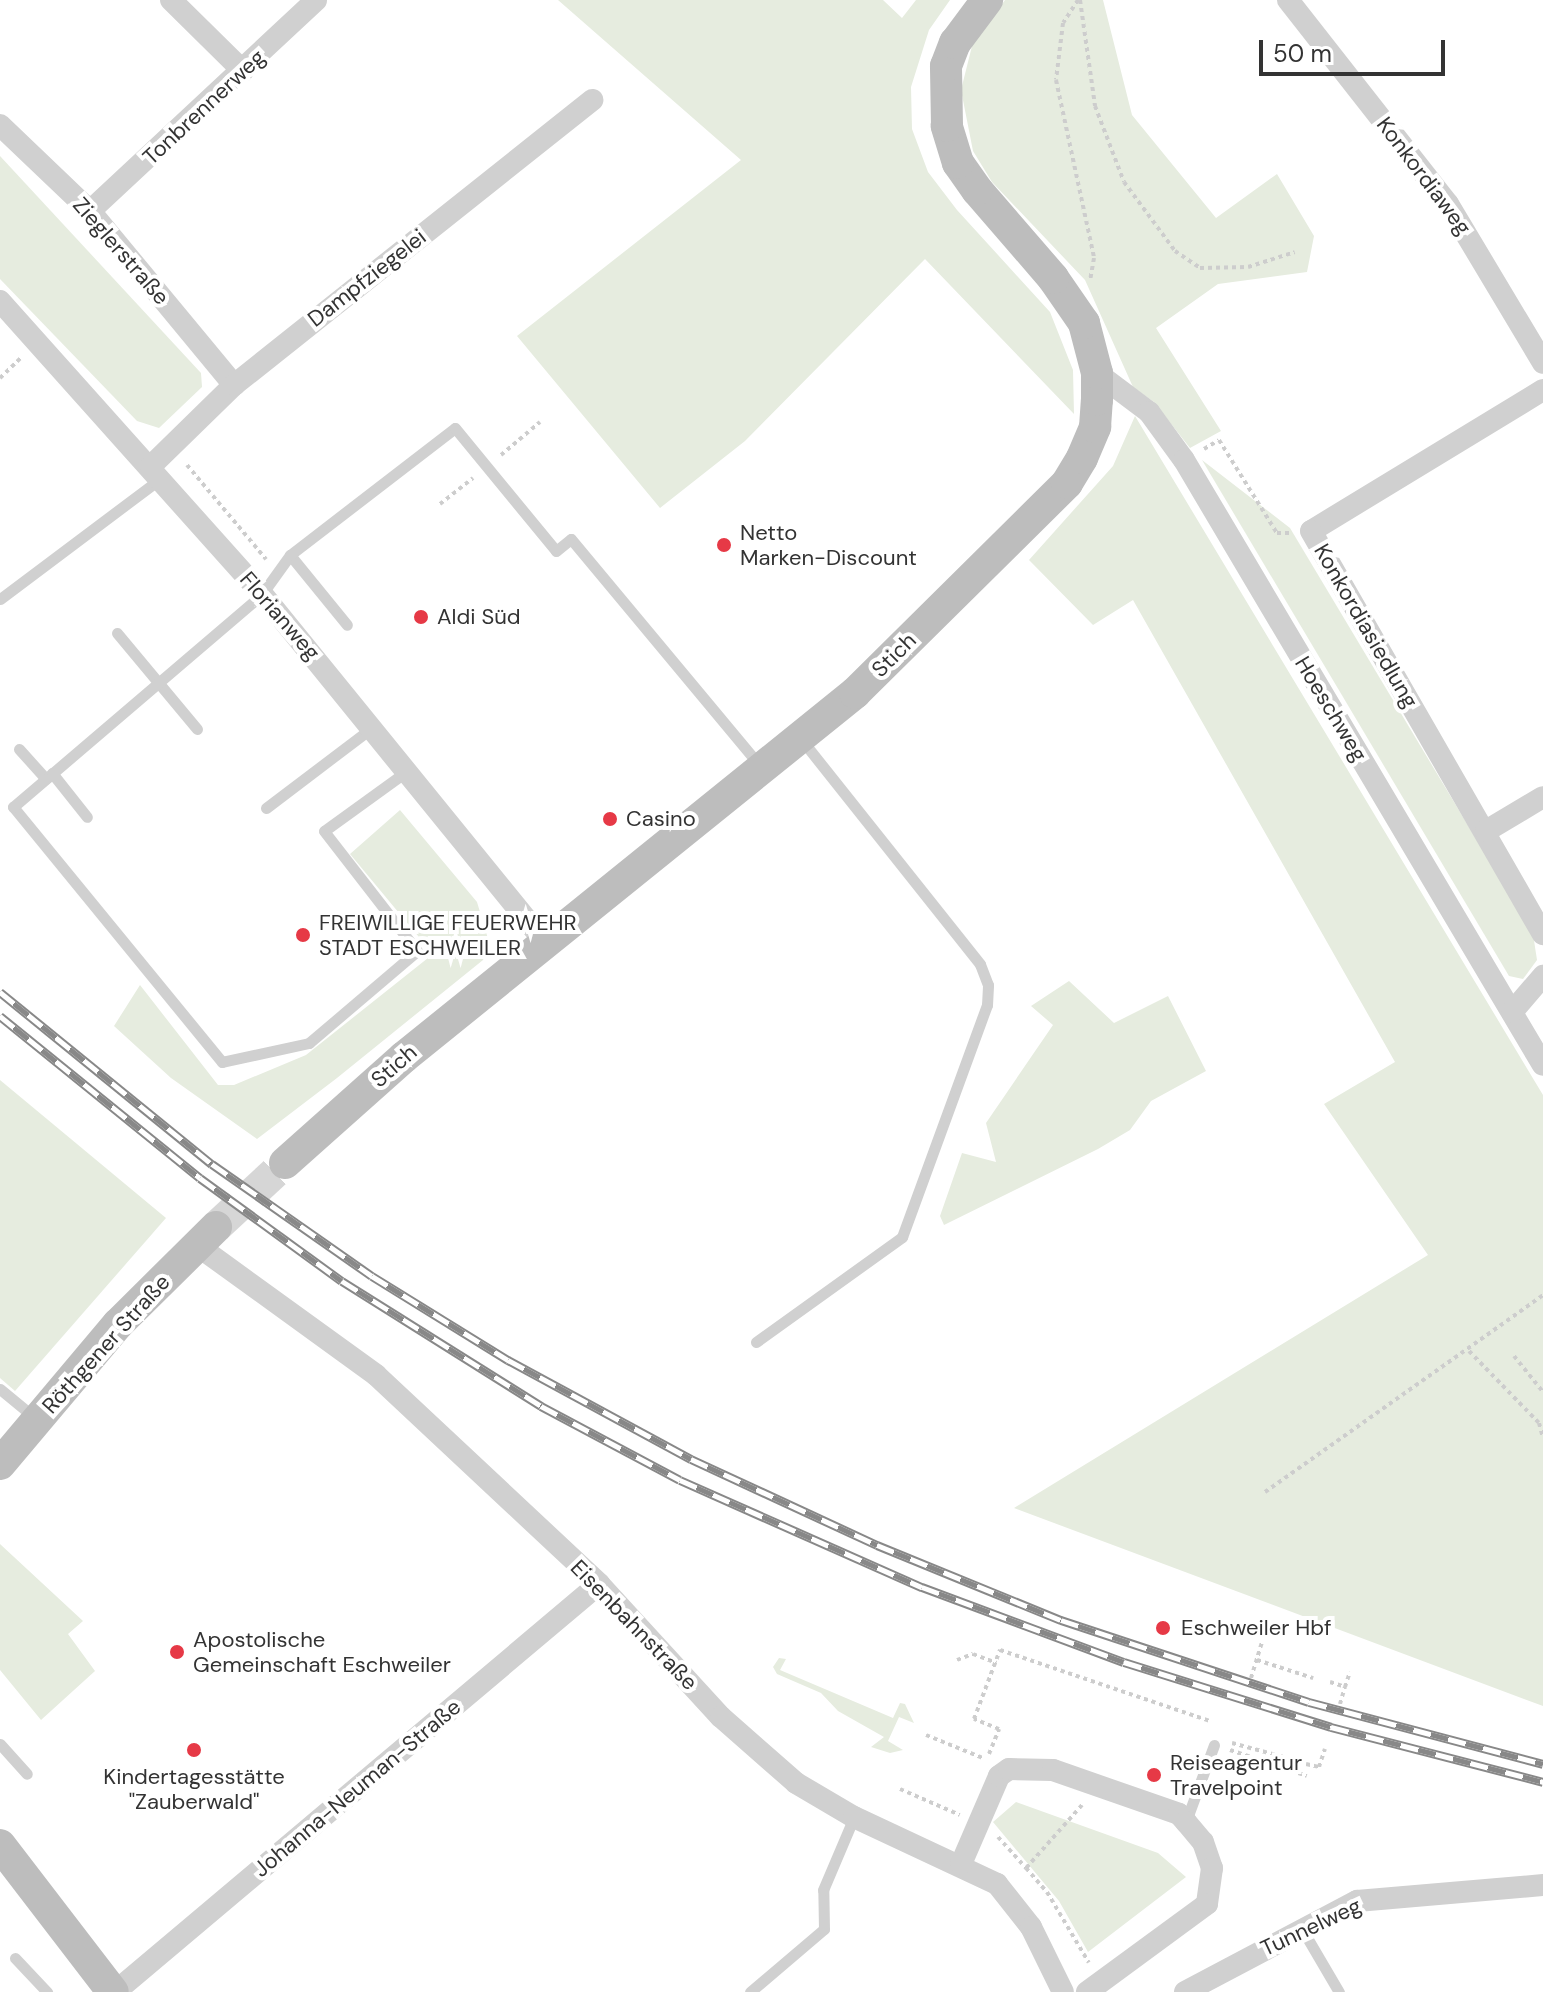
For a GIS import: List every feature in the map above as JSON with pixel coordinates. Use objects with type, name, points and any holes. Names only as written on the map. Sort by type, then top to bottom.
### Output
[{"type":"main road","name":"Stich","points":[[285,1163],[404,1057],[764,771],[855,693],[1067,483],[1095,427],[1097,373],[1084,323],[958,163],[943,93],[946,66],[955,43],[987,0]]},
{"type":"main road","name":"Röthgener Straße","points":[[0,1464],[118,1324],[207,1236]]},
{"type":"main road","points":[[0,1845],[114,1992]]},
{"type":"street","points":[[171,0],[243,71]]},
{"type":"street","name":"Tonbrennerweg","points":[[90,211],[316,0]]},
{"type":"street","name":"Konkordiaweg","points":[[1288,0],[1448,204],[1543,363]]},
{"type":"street","name":"Dampfziegelei","points":[[156,472],[173,448],[234,385],[592,100]]},
{"type":"street","name":"Zieglerstraße","points":[[0,125],[90,211],[234,385]]},
{"type":"street","name":"Florianweg","points":[[0,301],[262,594],[374,726],[546,943]]},
{"type":"street","name":"Hoeschweg","points":[[1097,373],[1149,412],[1184,460],[1543,1065]]},
{"type":"street","name":"Konkordiasiedlung","points":[[1543,390],[1311,531],[1543,934]]},
{"type":"street","points":[[1486,831],[1543,797]]},
{"type":"street","points":[[1512,1012],[1543,976]]},
{"type":"street","name":"Eisenbahnstraße","points":[[207,1236],[376,1375],[599,1584],[753,1746],[796,1783],[854,1817],[961,1864],[997,1884],[1016,1904],[1063,1992]]},
{"type":"street","name":"Johanna-Neuman-Straße","points":[[114,1992],[599,1584]]},
{"type":"street","points":[[961,1864],[999,1776],[1009,1769],[1053,1770],[1186,1822],[1203,1842],[1212,1868],[1207,1904],[1092,1989]]},
{"type":"street","name":"Tunnelweg","points":[[1185,1992],[1357,1901],[1543,1885]]},
{"type":"lane","points":[[408,770],[324,831],[417,951],[309,1043],[222,1062],[13,807],[262,594],[275,571],[290,555],[455,428],[556,551],[571,539],[764,771]]},
{"type":"lane","points":[[0,599],[156,472]]},
{"type":"lane","points":[[290,555],[347,625]]},
{"type":"lane","points":[[117,633],[197,729]]},
{"type":"lane","points":[[266,808],[374,726]]},
{"type":"lane","points":[[756,1342],[902,1237],[987,1005],[988,985],[980,964],[802,739]]},
{"type":"lane","points":[[19,749],[87,817]]},
{"type":"lane","points":[[0,1389],[37,1420]]},
{"type":"lane","points":[[0,1744],[27,1774]]},
{"type":"lane","points":[[1186,1822],[1214,1745]]},
{"type":"lane","points":[[750,1992],[824,1929],[823,1890],[854,1817]]},
{"type":"lane","points":[[1302,1929],[1339,1992]]},
{"type":"lane","points":[[15,1958],[47,1992]]},
{"type":"path","points":[[1079,0],[1063,23],[1056,80],[1094,258],[1084,323]]},
{"type":"path","points":[[1079,0],[1095,106],[1124,182],[1175,251],[1200,268],[1248,267],[1295,252]]},
{"type":"path","points":[[1219,440],[1277,533],[1311,531]]},
{"type":"path","points":[[173,448],[275,571]]},
{"type":"path","points":[[1265,1492],[1469,1351],[1543,1295]]},
{"type":"path","points":[[1469,1351],[1539,1423],[1543,1438]]},
{"type":"path","points":[[1514,1356],[1543,1392]]},
{"type":"path","points":[[1251,1678],[1262,1643]]},
{"type":"path","points":[[926,1735],[987,1760],[999,1729],[974,1719],[1000,1650],[1210,1721],[1212,1715]]},
{"type":"path","points":[[957,1660],[973,1654],[996,1663]]},
{"type":"path","points":[[1257,1660],[1313,1678]]},
{"type":"path","points":[[1340,1704],[1350,1672]]},
{"type":"path","points":[[1330,1682],[1345,1687]]},
{"type":"path","points":[[1214,1745],[1307,1776]]},
{"type":"path","points":[[1254,1748],[1287,1758]]},
{"type":"path","points":[[1306,1764],[1319,1767],[1325,1749]]},
{"type":"path","points":[[1092,1989],[1079,1944],[1026,1868],[1097,1786]]},
{"type":"shaded area","points":[[558,0],[883,0],[902,18],[916,0],[950,0],[929,30],[911,87],[912,129],[928,172],[957,210],[1050,312],[1073,370],[1074,414],[925,259],[745,441],[660,508],[517,336],[741,160]]},
{"type":"shaded area","points":[[1005,0],[1103,0],[1132,115],[1216,218],[1277,174],[1314,236],[1307,272],[1218,284],[1156,328],[1221,431],[1190,448],[1154,402],[1133,387],[1085,280],[992,182],[973,151],[961,90],[972,46]]},
{"type":"shaded area","points":[[0,156],[201,373],[202,387],[159,428],[137,421],[0,279]]},
{"type":"shaded area","points":[[1135,416],[1543,1095],[1543,1706],[1014,1508],[1428,1255],[1324,1104],[1395,1062],[1133,600],[1093,625],[1029,560],[1113,466]]},
{"type":"shaded area","points":[[1202,460],[1290,528],[1533,934],[1537,960],[1523,979],[1509,976]]},
{"type":"shaded area","points":[[400,810],[477,902],[489,942],[483,960],[257,1139],[171,1078],[114,1026],[140,985],[218,1085],[234,1085],[306,1055],[433,954],[350,854]]},
{"type":"shaded area","points":[[1069,981],[1114,1023],[1168,996],[1206,1071],[1151,1101],[1130,1130],[1098,1149],[944,1225],[940,1216],[962,1153],[996,1162],[986,1123],[1053,1025],[1031,1006]]},
{"type":"shaded area","points":[[0,1080],[166,1218],[15,1391],[0,1378]]},
{"type":"shaded area","points":[[0,1544],[83,1621],[68,1634],[95,1671],[41,1720],[0,1670]]},
{"type":"shaded area","points":[[779,1658],[786,1659],[780,1670],[893,1718],[900,1703],[905,1704],[914,1723],[899,1717],[888,1741],[903,1750],[890,1753],[871,1747],[884,1737],[838,1711],[821,1693],[777,1674],[773,1667]]},
{"type":"shaded area","points":[[1016,1802],[1158,1853],[1186,1877],[1088,1952],[1059,1901],[993,1822]]},
{"type":"tunnel","points":[[216,1227],[285,1163]]},
{"type":"railway","points":[[0,992],[212,1164],[372,1276],[508,1360],[691,1459],[877,1545],[1061,1620],[1309,1702],[1543,1764]]},
{"type":"railway","points":[[0,1016],[200,1178],[342,1281],[541,1406],[680,1480],[922,1587],[1124,1662],[1331,1727],[1543,1782]]},
{"type":"place","name":"Netto Marken-Discount","points":[[724,545]]},
{"type":"place","name":"Aldi Süd","points":[[421,617]]},
{"type":"place","name":"Casino","points":[[610,819]]},
{"type":"place","name":"FREIWILLIGE FEUERWEHR STADT ESCHWEILER","points":[[303,935]]},
{"type":"place","name":"Eschweiler Hbf","points":[[1163,1628]]},
{"type":"place","name":"Apostolische Gemeinschaft Eschweiler","points":[[177,1652]]},
{"type":"place","name":"Kindertagesstätte \"Zauberwald\"","points":[[194,1750]]},
{"type":"place","name":"Reiseagentur Travelpoint","points":[[1154,1775]]}]
